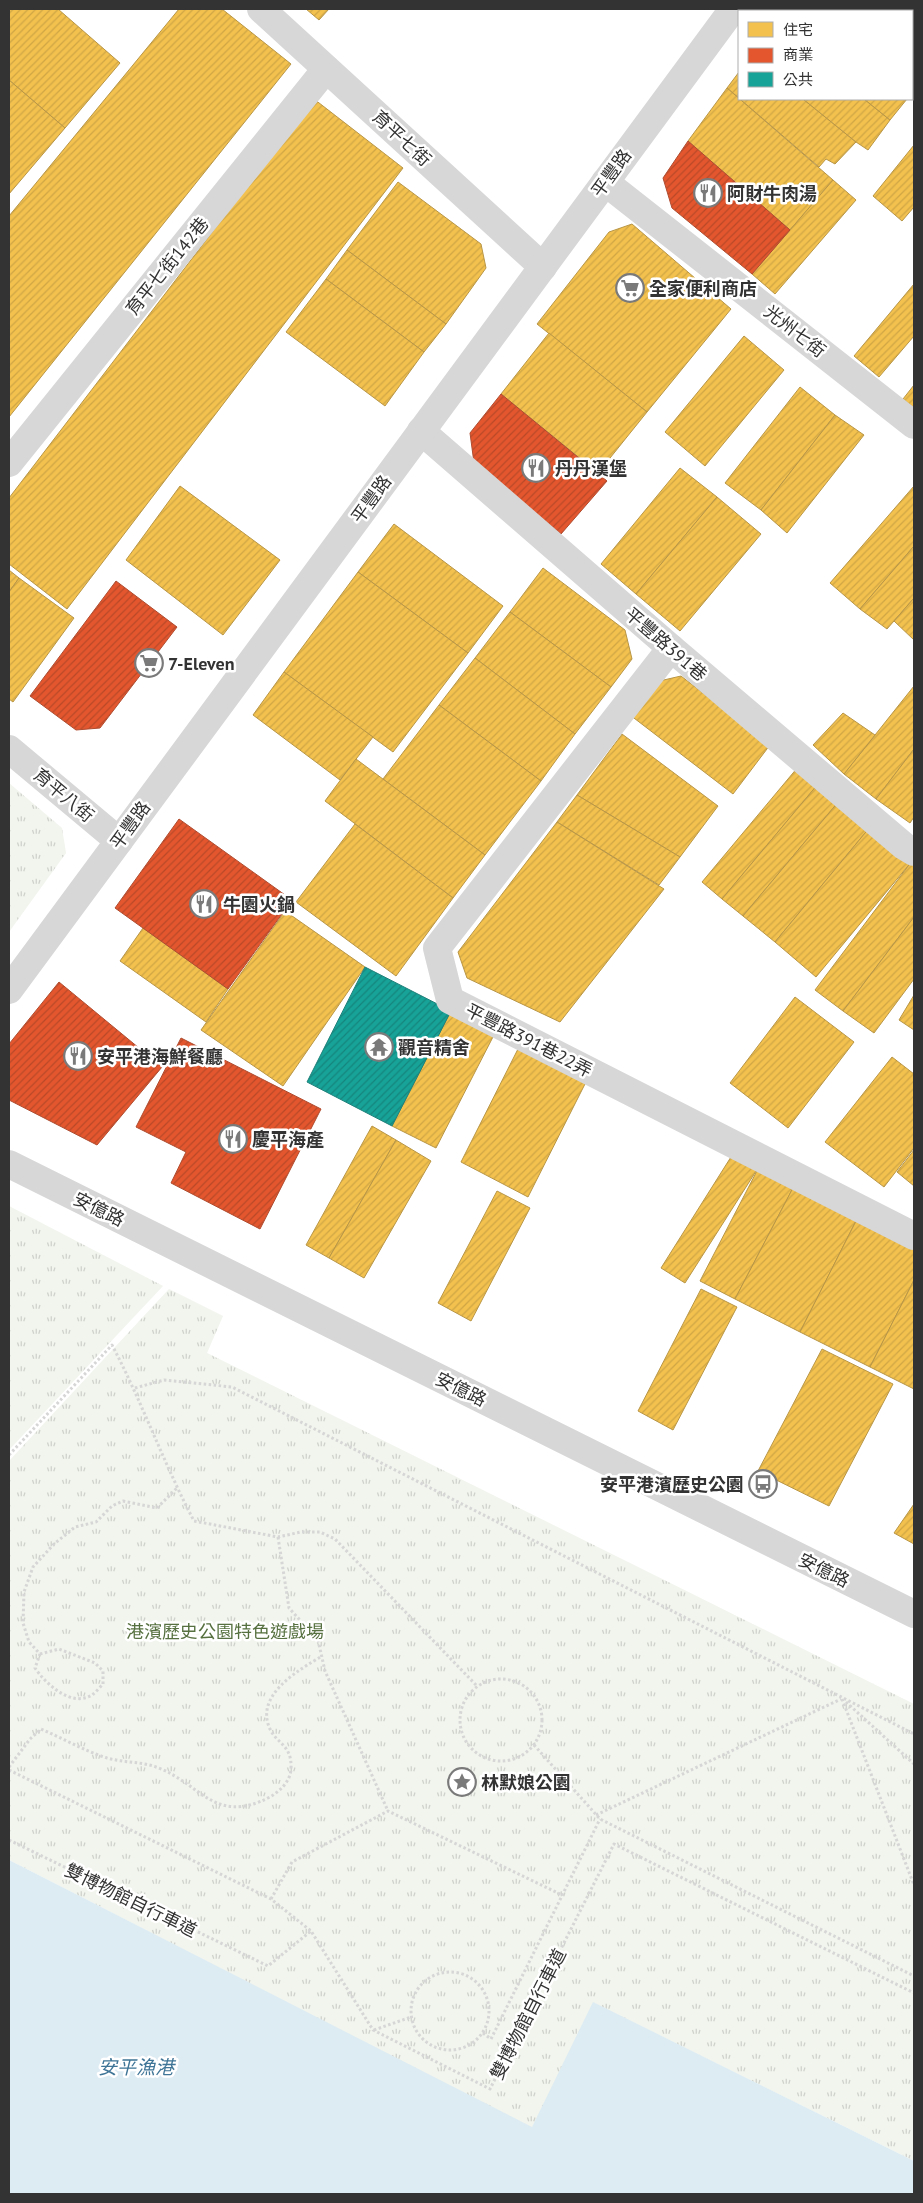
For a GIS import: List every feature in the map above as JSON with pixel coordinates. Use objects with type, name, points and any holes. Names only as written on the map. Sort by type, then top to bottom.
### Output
[{"type":"street","name":"育平七街","points":[[261,9],[543,267]]},
{"type":"street","name":"平豐路","points":[[9,990],[733,9]]},
{"type":"street","name":"育平七街142巷","points":[[9,464],[326,68]]},
{"type":"street","name":"光州七街","points":[[605,182],[914,425]]},
{"type":"street","name":"平豐路391巷","points":[[421,431],[671,648],[904,846],[914,852]]},
{"type":"street","name":"平豐路391巷22弄","points":[[671,648],[437,948],[450,1000],[914,1236]]},
{"type":"street","name":"育平八街","points":[[9,749],[119,841]]},
{"type":"street","name":"安億路","points":[[9,1164],[914,1614]]},
{"type":"path","points":[[9,1454],[112,1345],[135,1388],[177,1488],[194,1521],[278,1537],[301,1532],[320,1532],[335,1539],[477,1686]]},
{"type":"path","points":[[135,1388],[164,1380],[232,1387],[914,1734]]},
{"type":"path","points":[[40,1654],[29,1642],[24,1623],[24,1592],[33,1567],[61,1538],[75,1527],[96,1522],[112,1506],[123,1501],[157,1508],[177,1488]]},
{"type":"path","points":[[278,1537],[289,1608],[318,1640],[325,1672],[388,1811],[562,1895]]},
{"type":"path","points":[[59,1649],[95,1662],[103,1671],[103,1684],[91,1696],[81,1699],[62,1694],[44,1682],[34,1668],[40,1654],[59,1649]]},
{"type":"path","points":[[322,1656],[294,1673],[275,1691],[266,1714],[270,1730],[287,1748],[291,1769],[282,1790],[260,1801],[240,1806],[219,1805],[157,1767],[104,1758],[41,1729],[30,1739],[9,1769],[271,1899],[311,1931],[373,2030],[411,2018]]},
{"type":"path","points":[[501,1678],[515,1680],[526,1686],[536,1696],[543,1720],[541,1734],[534,1745],[524,1755],[511,1760],[497,1761],[483,1757],[471,1748],[463,1736],[460,1723],[461,1709],[467,1696],[477,1686],[488,1680],[501,1678]]},
{"type":"path","points":[[842,1699],[914,1764]]},
{"type":"path","points":[[596,1815],[842,1699]]},
{"type":"path","points":[[842,1699],[914,1884]]},
{"type":"path","points":[[534,1745],[600,1819],[914,1976]]},
{"type":"path","points":[[271,1899],[292,1862],[388,1811]]},
{"type":"path","points":[[483,2033],[491,2039],[600,1819]]},
{"type":"path","name":"雙博物館自行車道","points":[[9,1840],[268,1966],[311,1931]]},
{"type":"path","name":"雙博物館自行車道","points":[[373,2030],[490,2089],[614,1844],[914,1993]]},
{"type":"path","points":[[443,1973],[462,1974],[473,1979],[482,1988],[488,1999],[490,2012],[488,2024],[483,2033],[471,2045],[458,2050],[445,2050],[432,2046],[422,2038],[414,2027],[411,2018],[414,1995],[426,1980],[443,1973]]},
{"type":"green space","points":[[9,783],[62,828],[66,853],[9,932]]},
{"type":"green space","points":[[9,1206],[163,1286],[9,1450]]},
{"type":"green space","name":"林默娘公園","points":[[169,1289],[223,1316],[207,1353],[914,1704],[914,2161],[594,2003],[532,2128],[9,1860],[9,1461]]},
{"type":"water","name":"安平漁港","points":[[9,1860],[532,2127],[593,2002],[914,2161],[914,2194],[9,2194]]},
{"type":"building: 住宅","points":[[9,9],[58,9],[120,63],[65,128],[9,80]]},
{"type":"building: 住宅","points":[[179,9],[222,9],[291,64],[9,417],[9,216]]},
{"type":"building: 住宅","points":[[306,9],[329,9],[319,20]]},
{"type":"building: 住宅","points":[[830,9],[832,10],[787,10]]},
{"type":"building: 住宅","points":[[738,73],[738,97],[727,88]]},
{"type":"building: 住宅","points":[[9,80],[65,128],[9,194]]},
{"type":"building: 住宅","points":[[727,88],[738,98],[738,100],[741,100],[833,180],[790,230],[688,141]]},
{"type":"building: 住宅","points":[[314,99],[403,168],[67,609],[9,564],[9,498]]},
{"type":"building: 住宅","points":[[741,100],[804,100],[856,142],[835,164],[826,159],[819,167]]},
{"type":"building: 住宅","points":[[804,100],[865,100],[890,120],[868,150]]},
{"type":"building: 住宅","points":[[865,100],[906,100],[890,120]]},
{"type":"building: 住宅","points":[[914,145],[914,207],[902,221],[873,196]]},
{"type":"building: 住宅","points":[[833,180],[856,200],[775,294],[752,274]]},
{"type":"building: 住宅","points":[[398,182],[481,244],[486,268],[446,324],[347,250]]},
{"type":"building: 住宅","points":[[632,224],[731,309],[647,412],[537,324],[609,232]]},
{"type":"building: 住宅","points":[[347,250],[446,324],[424,352],[326,279]]},
{"type":"building: 住宅","points":[[326,279],[424,352],[385,406],[286,332]]},
{"type":"building: 住宅","points":[[914,284],[914,336],[879,377],[854,356]]},
{"type":"building: 住宅","points":[[549,333],[647,412],[598,473],[501,394]]},
{"type":"building: 住宅","points":[[744,336],[784,370],[705,466],[665,432]]},
{"type":"building: 住宅","points":[[914,385],[914,408],[903,399]]},
{"type":"building: 住宅","points":[[800,387],[835,415],[761,510],[725,483]]},
{"type":"building: 住宅","points":[[835,415],[864,435],[787,533],[761,510]]},
{"type":"building: 住宅","points":[[680,468],[717,497],[636,594],[601,564]]},
{"type":"building: 住宅","points":[[180,486],[280,560],[223,635],[126,560]]},
{"type":"building: 住宅","points":[[914,486],[914,546],[860,609],[830,583]]},
{"type":"building: 住宅","points":[[717,497],[761,534],[680,631],[636,594]]},
{"type":"building: 住宅","points":[[394,524],[503,606],[468,653],[358,572]]},
{"type":"building: 住宅","points":[[914,546],[914,598],[887,629],[860,609]]},
{"type":"building: 住宅","points":[[543,568],[625,630],[632,659],[611,687],[510,612]]},
{"type":"building: 住宅","points":[[9,570],[19,578],[9,592]]},
{"type":"building: 住宅","points":[[358,572],[468,653],[393,752],[284,672]]},
{"type":"building: 住宅","points":[[19,578],[74,618],[13,702],[9,699],[9,592]]},
{"type":"building: 住宅","points":[[914,598],[914,640],[894,621]]},
{"type":"building: 住宅","points":[[510,612],[611,687],[575,734],[475,658]]},
{"type":"building: 住宅","points":[[475,658],[575,734],[541,781],[439,705]]},
{"type":"building: 住宅","points":[[284,672],[373,737],[340,780],[253,715]]},
{"type":"building: 住宅","points":[[681,676],[770,745],[733,794],[630,715],[655,682]]},
{"type":"building: 住宅","points":[[914,686],[914,749],[876,799],[844,774]]},
{"type":"building: 住宅","points":[[439,705],[541,781],[485,855],[383,779]]},
{"type":"building: 住宅","points":[[843,713],[875,735],[844,774],[813,745]]},
{"type":"building: 住宅","points":[[622,734],[718,806],[680,857],[577,795]]},
{"type":"building: 住宅","points":[[914,749],[914,817],[910,823],[876,799]]},
{"type":"building: 住宅","points":[[356,759],[485,855],[453,898],[325,801]]},
{"type":"building: 住宅","points":[[798,767],[818,784],[722,899],[702,882]]},
{"type":"building: 住宅","points":[[818,784],[839,801],[743,916],[722,899]]},
{"type":"building: 住宅","points":[[577,795],[680,857],[659,885],[557,822]]},
{"type":"building: 住宅","points":[[839,801],[870,827],[775,942],[743,916]]},
{"type":"building: 住宅","points":[[557,822],[664,889],[560,1022],[467,978],[458,952]]},
{"type":"building: 住宅","points":[[355,824],[453,898],[396,976],[296,902]]},
{"type":"building: 住宅","points":[[870,827],[912,861],[816,977],[775,942]]},
{"type":"building: 住宅","points":[[912,861],[914,863],[914,917],[843,1011],[815,990]]},
{"type":"building: 住宅","points":[[285,911],[365,967],[283,1086],[201,1030]]},
{"type":"building: 住宅","points":[[914,917],[914,979],[874,1033],[843,1011]]},
{"type":"building: 住宅","points":[[143,928],[228,989],[206,1022],[120,961]]},
{"type":"building: 住宅","points":[[914,995],[914,1030],[899,1020]]},
{"type":"building: 住宅","points":[[795,997],[854,1042],[788,1128],[730,1083]]},
{"type":"building: 住宅","points":[[451,1011],[495,1033],[436,1148],[392,1126]]},
{"type":"building: 住宅","points":[[520,1045],[587,1080],[528,1197],[461,1162]]},
{"type":"building: 住宅","points":[[892,1057],[914,1074],[914,1148],[884,1187],[825,1142]]},
{"type":"building: 住宅","points":[[372,1126],[396,1140],[329,1258],[306,1245]]},
{"type":"building: 住宅","points":[[396,1140],[431,1161],[364,1278],[329,1258]]},
{"type":"building: 住宅","points":[[736,1149],[760,1165],[685,1283],[661,1268]]},
{"type":"building: 住宅","points":[[914,1150],[914,1186],[897,1172]]},
{"type":"building: 住宅","points":[[760,1165],[795,1184],[735,1299],[700,1281]]},
{"type":"building: 住宅","points":[[795,1184],[858,1217],[800,1332],[735,1299]]},
{"type":"building: 住宅","points":[[497,1191],[530,1208],[471,1321],[438,1303]]},
{"type":"building: 住宅","points":[[858,1217],[914,1246],[914,1280],[870,1367],[800,1332]]},
{"type":"building: 住宅","points":[[914,1280],[914,1389],[870,1367]]},
{"type":"building: 住宅","points":[[701,1289],[737,1307],[673,1430],[638,1411]]},
{"type":"building: 住宅","points":[[822,1349],[893,1384],[829,1506],[758,1471]]},
{"type":"building: 住宅","points":[[914,1504],[914,1544],[894,1533]]},
{"type":"building: 商業","name":"阿財牛肉湯","points":[[688,141],[790,230],[752,274],[672,208],[663,178]]},
{"type":"building: 商業","name":"丹丹漢堡","points":[[501,394],[607,481],[561,534],[474,463],[470,433]]},
{"type":"building: 商業","points":[[116,581],[177,627],[100,728],[76,730],[30,696]]},
{"type":"building: 商業","name":"牛園火鍋","points":[[179,819],[292,900],[228,989],[115,908]]},
{"type":"building: 商業","name":"安平港海鮮餐廳","points":[[59,982],[162,1067],[97,1145],[9,1100],[9,1044]]},
{"type":"building: 商業","name":"慶平海產","points":[[181,1038],[321,1109],[260,1229],[171,1183],[186,1152],[136,1127]]},
{"type":"building: 公共","name":"觀音精舍","points":[[365,967],[451,1011],[392,1126],[307,1082]]},
{"type":"place","name":"阿財牛肉湯","points":[[708,193]]},
{"type":"place","name":"全家便利商店","points":[[630,288]]},
{"type":"place","name":"丹丹漢堡","points":[[536,468]]},
{"type":"place","name":"7-Eleven","points":[[149,663]]},
{"type":"place","name":"牛園火鍋","points":[[204,904]]},
{"type":"place","name":"觀音精舍","points":[[379,1047]]},
{"type":"place","name":"安平港海鮮餐廳","points":[[78,1056]]},
{"type":"place","name":"慶平海產","points":[[233,1139]]},
{"type":"place","name":"安平港濱歷史公園","points":[[763,1484]]},
{"type":"place","name":"林默娘公園","points":[[462,1782]]},
{"type":"park label","name":"港濱歷史公園特色遊戲場","points":[[225,1631]]}]
